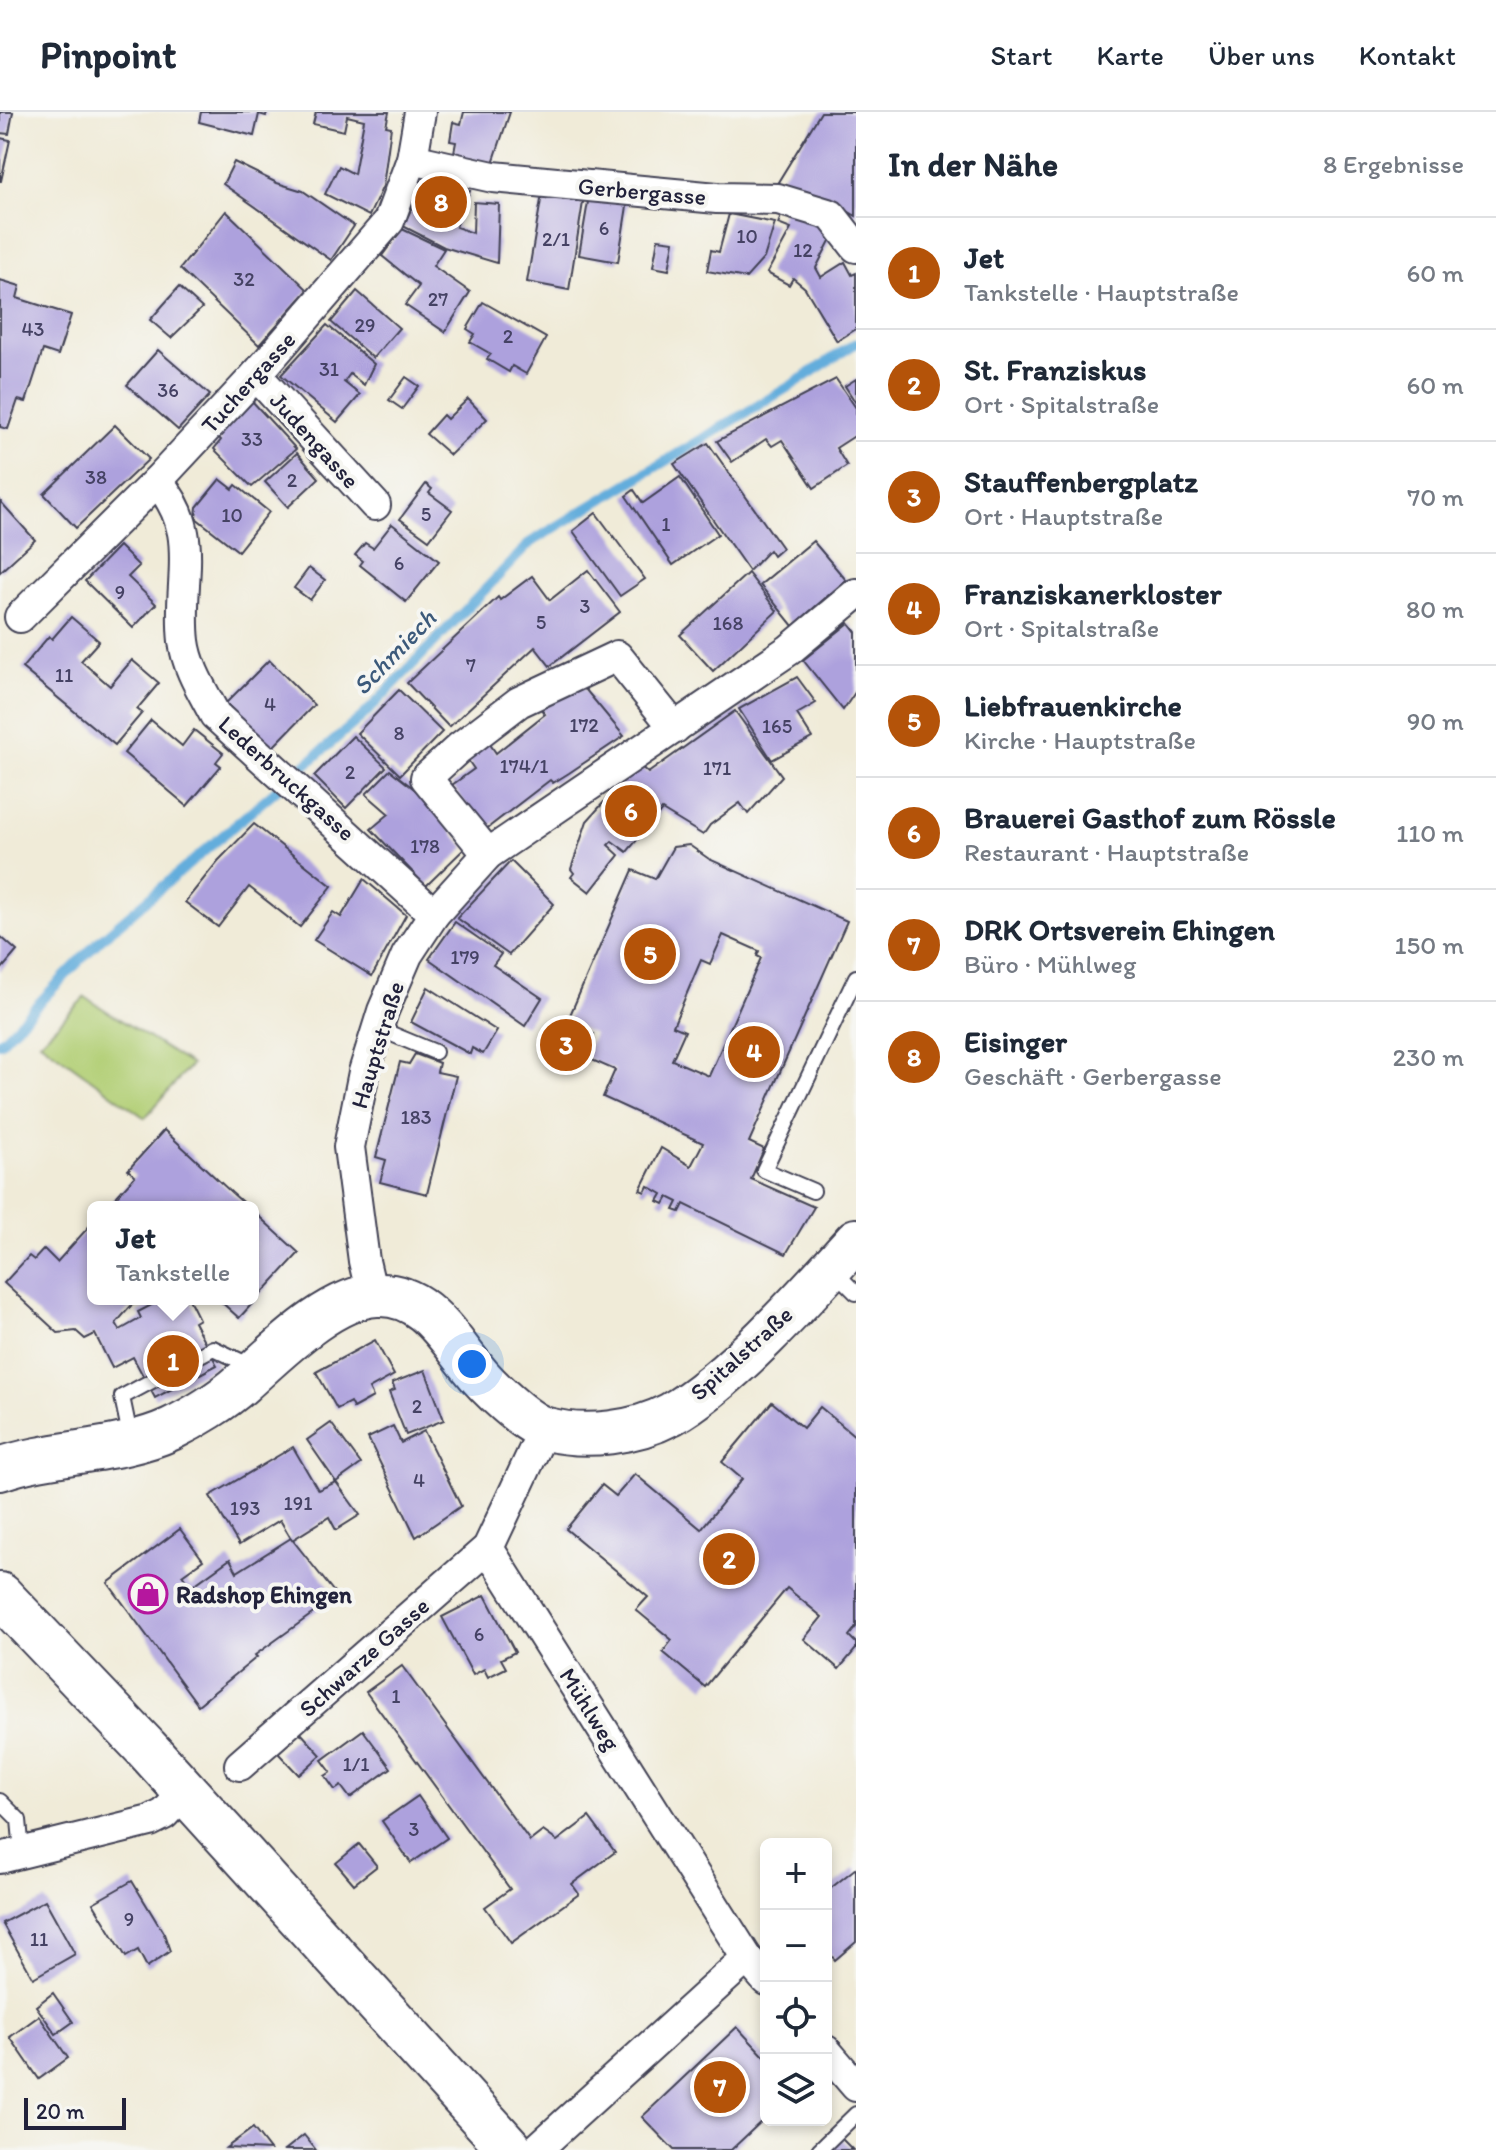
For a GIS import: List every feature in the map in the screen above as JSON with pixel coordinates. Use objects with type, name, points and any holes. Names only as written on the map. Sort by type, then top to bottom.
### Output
[{"type":"main road","points":[[0,1595],[185,1792],[511,2150]]},
{"type":"street","name":"Tuchergasse","points":[[20,617],[157,481],[256,375],[389,221],[412,159],[420,112]]},
{"type":"street","name":"Gerbergasse","points":[[412,159],[493,177],[717,198],[778,199],[831,215],[856,247]]},
{"type":"street","name":"Judengasse","points":[[256,375],[375,505]]},
{"type":"street","name":"Lederbruckgasse","points":[[157,481],[175,502],[184,527],[184,643],[197,681],[215,715],[434,914]]},
{"type":"street","name":"Hauptstraße","points":[[372,1295],[364,1261],[349,1147],[377,1028],[407,955],[434,914],[488,854],[789,650],[856,594]]},
{"type":"street","points":[[488,854],[426,778],[519,702],[617,656],[675,728]]},
{"type":"street","name":"Spitalstraße","points":[[544,1429],[595,1433],[632,1429],[671,1414],[848,1267]]},
{"type":"street","points":[[0,1469],[170,1429],[239,1385],[327,1313],[372,1295],[399,1295],[429,1314],[475,1371],[500,1396],[544,1429],[488,1548]]},
{"type":"street","name":"Schwarze Gasse","points":[[240,1765],[488,1548]]},
{"type":"street","name":"Mühlweg","points":[[488,1548],[757,1969]]},
{"type":"street","points":[[11,1855],[150,1821],[164,1814],[185,1792]]},
{"type":"street","points":[[536,2150],[757,1969]]},
{"type":"street","points":[[829,2054],[856,2086]]},
{"type":"lane","points":[[813,1191],[764,1170],[856,977]]},
{"type":"lane","points":[[377,1028],[435,1052]]},
{"type":"lane","points":[[0,1801],[19,1820],[11,1855]]},
{"type":"lane","points":[[819,2150],[856,2114]]},
{"type":"green space","points":[[85,997],[191,1065],[145,1118],[40,1042]]},
{"type":"building","points":[[0,112],[13,112],[9,134],[0,133]]},
{"type":"building","points":[[201,112],[267,112],[266,116],[259,114],[254,136],[199,122]]},
{"type":"building","points":[[316,112],[389,112],[386,126],[391,127],[383,186],[369,216],[325,194],[339,166],[354,174],[364,120],[347,116],[344,131],[313,124]]},
{"type":"building","points":[[464,112],[510,112],[493,163],[453,158],[456,142],[450,141],[453,122],[461,124]]},
{"type":"building","points":[[821,112],[856,112],[856,216],[839,206],[775,187]]},
{"type":"building","points":[[0,138],[10,140],[1,181],[0,181]]},
{"type":"building","points":[[234,162],[277,183],[303,191],[354,226],[331,260],[223,184]]},
{"type":"building","points":[[426,179],[470,191],[456,227],[473,233],[474,202],[499,204],[497,263],[444,247],[403,226]]},
{"type":"building","points":[[542,194],[584,196],[569,290],[527,282]]},
{"type":"building","points":[[589,196],[628,200],[618,262],[579,255]]},
{"type":"building","points":[[784,208],[835,231],[816,268],[821,277],[845,262],[852,275],[856,273],[856,329],[837,341],[805,288],[793,278],[789,285],[767,273],[791,229],[778,224]]},
{"type":"building","points":[[226,211],[308,290],[259,345],[180,269]]},
{"type":"building","points":[[729,214],[775,223],[764,258],[746,278],[707,271],[711,250],[719,252]]},
{"type":"building","points":[[402,229],[444,249],[433,266],[470,292],[445,332],[405,305],[419,286],[382,256]]},
{"type":"building","points":[[658,239],[674,241],[669,270],[653,267]]},
{"type":"building","points":[[0,280],[20,286],[17,298],[71,315],[58,355],[43,350],[26,402],[18,400],[8,429],[0,427]]},
{"type":"building","points":[[179,287],[202,308],[171,338],[150,320]]},
{"type":"building","points":[[357,291],[399,328],[373,358],[331,322]]},
{"type":"building","points":[[483,302],[546,338],[526,374],[512,366],[509,372],[487,359],[491,354],[470,342],[475,334],[467,329]]},
{"type":"building","points":[[327,325],[374,364],[364,385],[350,374],[344,382],[360,395],[337,422],[281,375]]},
{"type":"building","points":[[158,350],[210,395],[178,430],[127,385]]},
{"type":"building","points":[[406,377],[419,386],[402,409],[389,400]]},
{"type":"building","points":[[836,379],[856,408],[856,435],[836,448],[847,466],[814,488],[782,440],[772,446],[766,439],[732,462],[717,441]]},
{"type":"building","points":[[856,379],[856,403],[845,386]]},
{"type":"building","points":[[468,399],[487,419],[450,455],[426,434],[443,415],[447,419]]},
{"type":"building","points":[[252,401],[296,449],[252,487],[214,449],[221,440],[218,437]]},
{"type":"building","points":[[115,425],[149,459],[76,528],[44,494]]},
{"type":"building","points":[[708,443],[782,548],[773,556],[769,550],[749,571],[674,464]]},
{"type":"building","points":[[297,453],[319,478],[288,507],[265,482]]},
{"type":"building","points":[[680,477],[718,534],[673,565],[626,496],[634,490],[643,503]]},
{"type":"building","points":[[220,479],[233,489],[236,485],[269,512],[238,551],[196,518],[197,507]]},
{"type":"building","points":[[426,484],[432,489],[429,493],[452,510],[429,540],[400,519]]},
{"type":"building","points":[[0,501],[35,540],[0,572]]},
{"type":"building","points":[[596,513],[645,579],[620,596],[573,531]]},
{"type":"building","points":[[392,524],[439,561],[406,602],[360,565],[363,561],[355,555],[365,543],[373,548]]},
{"type":"building","points":[[813,541],[846,580],[793,626],[760,585]]},
{"type":"building","points":[[119,546],[139,566],[128,577],[156,604],[133,628],[85,581]]},
{"type":"building","points":[[309,568],[325,580],[310,600],[294,588]]},
{"type":"building","points":[[588,570],[620,612],[550,666],[535,647],[449,727],[407,683],[498,597],[500,600],[532,576],[550,600]]},
{"type":"building","points":[[748,573],[777,611],[713,671],[680,635]]},
{"type":"building","points":[[71,617],[99,641],[81,661],[110,686],[132,660],[159,683],[137,709],[142,713],[115,745],[22,668],[49,636],[52,639]]},
{"type":"building","points":[[849,623],[856,632],[856,691],[843,710],[803,660]]},
{"type":"building","points":[[269,660],[314,705],[271,749],[226,703]]},
{"type":"building","points":[[797,677],[816,703],[797,714],[812,738],[772,760],[739,709]]},
{"type":"building","points":[[581,684],[624,736],[553,783],[550,780],[485,830],[452,785],[474,769],[463,753],[485,737],[496,753],[545,714],[540,708]]},
{"type":"building","points":[[399,690],[442,732],[400,775],[357,733]]},
{"type":"building","points":[[735,711],[782,776],[748,814],[740,803],[710,825],[703,835],[662,810],[627,852],[612,841],[608,845],[619,855],[590,892],[571,877],[587,821],[638,764],[648,773]]},
{"type":"building","points":[[151,720],[182,746],[194,730],[223,753],[216,762],[221,766],[187,806],[124,753]]},
{"type":"building","points":[[353,736],[386,767],[346,808],[314,776]]},
{"type":"building","points":[[390,770],[418,792],[465,848],[426,886],[371,829],[389,814],[366,794]]},
{"type":"building","points":[[254,824],[332,886],[300,927],[249,887],[218,927],[185,902],[218,861]]},
{"type":"building","points":[[689,845],[709,859],[847,921],[749,1142],[764,1149],[751,1179],[814,1207],[786,1254],[684,1204],[680,1212],[674,1210],[678,1202],[668,1197],[664,1204],[658,1201],[662,1194],[648,1186],[645,1192],[640,1190],[661,1148],[691,1166],[703,1143],[603,1097],[615,1070],[585,1057],[594,1034],[567,1022],[633,870],[655,879],[673,847]],"holes":[[[723,935],[759,951],[757,956],[761,958],[709,1076],[672,1060],[685,1031],[673,1026],[701,960],[710,964]]]},
{"type":"building","points":[[511,861],[554,904],[509,955],[457,918]]},
{"type":"building","points":[[364,879],[406,915],[372,976],[314,940],[333,912],[341,917]]},
{"type":"building","points":[[455,922],[501,954],[493,965],[542,998],[525,1026],[429,959]]},
{"type":"building","points":[[0,936],[17,951],[0,971]]},
{"type":"building","points":[[428,987],[497,1031],[483,1054],[472,1048],[470,1054],[411,1022]]},
{"type":"building","points":[[415,1054],[439,1063],[437,1072],[456,1076],[427,1194],[380,1182],[386,1160],[376,1157],[400,1062],[409,1064]]},
{"type":"building","points":[[164,1130],[241,1201],[112,1201],[135,1176],[128,1170]]},
{"type":"building","points":[[259,1216],[299,1253],[259,1296]]},
{"type":"building","points":[[87,1229],[87,1305],[132,1305],[116,1323],[120,1330],[141,1318],[138,1312],[151,1305],[192,1305],[199,1319],[194,1322],[217,1365],[155,1398],[133,1357],[112,1368],[95,1334],[85,1339],[76,1331],[58,1333],[4,1283],[29,1256],[34,1260],[44,1249],[57,1262]]},
{"type":"building","points":[[225,1305],[251,1305],[239,1318]]},
{"type":"building","points":[[375,1340],[394,1375],[369,1389],[373,1397],[353,1408],[350,1402],[337,1409],[316,1372]]},
{"type":"building","points":[[425,1370],[444,1420],[406,1435],[389,1392],[395,1390],[392,1383]]},
{"type":"building","points":[[772,1402],[803,1428],[820,1407],[856,1437],[856,1627],[849,1636],[856,1643],[856,1649],[839,1669],[804,1639],[822,1617],[787,1588],[705,1687],[663,1652],[672,1640],[636,1610],[648,1597],[566,1529],[602,1485],[616,1496],[635,1474],[701,1529],[742,1479],[722,1462]]},
{"type":"building","points":[[331,1423],[361,1464],[336,1482],[307,1440]]},
{"type":"building","points":[[393,1426],[401,1443],[424,1431],[461,1506],[416,1537],[368,1438]]},
{"type":"building","points":[[293,1447],[318,1490],[336,1482],[360,1515],[336,1530],[329,1517],[292,1540],[280,1520],[239,1545],[210,1496]]},
{"type":"building","points":[[180,1529],[203,1560],[182,1575],[191,1587],[230,1559],[237,1572],[291,1538],[337,1596],[255,1655],[257,1657],[198,1705],[108,1583]]},
{"type":"building","points":[[485,1595],[515,1652],[501,1659],[506,1668],[488,1677],[484,1669],[473,1675],[442,1617]]},
{"type":"building","points":[[402,1666],[530,1841],[543,1831],[557,1841],[589,1817],[615,1852],[572,1884],[579,1894],[511,1943],[485,1907],[510,1889],[366,1692]]},
{"type":"building","points":[[363,1730],[391,1768],[350,1798],[341,1786],[335,1790],[325,1776],[331,1772],[322,1760]]},
{"type":"building","points":[[300,1732],[321,1755],[299,1775],[278,1753]]},
{"type":"building","points":[[418,1796],[447,1838],[411,1863],[382,1821]]},
{"type":"building","points":[[359,1844],[377,1866],[354,1884],[336,1863]]},
{"type":"building","points":[[856,1868],[856,1942],[835,1960],[832,1956],[832,1887]]},
{"type":"building","points":[[132,1881],[164,1934],[170,1951],[147,1967],[138,1950],[126,1957],[93,1903]]},
{"type":"building","points":[[45,1900],[75,1954],[33,1978],[2,1923]]},
{"type":"building","points":[[53,1993],[73,2022],[56,2034],[36,2006]]},
{"type":"building","points":[[39,2016],[68,2058],[39,2079],[10,2037]]},
{"type":"building","points":[[737,2027],[760,2052],[760,2123],[731,2150],[674,2150],[642,2117]]},
{"type":"building","points":[[253,2128],[270,2150],[226,2148]]},
{"type":"building","points":[[304,2135],[316,2150],[285,2150]]},
{"type":"building","points":[[839,2136],[853,2150],[825,2150]]},
{"type":"waterway","name":"Schmiech","points":[[0,1043],[99,941],[364,715],[531,542],[856,343]]},
{"type":"place","name":"Eisinger","points":[[441,202]]},
{"type":"place","name":"Brauerei Gasthof zum Rössle","points":[[631,811]]},
{"type":"place","name":"Liebfrauenkirche","points":[[650,954]]},
{"type":"place","name":"Stauffenbergplatz","points":[[566,1045]]},
{"type":"place","name":"Franziskanerkloster","points":[[754,1052]]},
{"type":"place","name":"Jet","points":[[173,1361]]},
{"type":"place","name":"St. Franziskus","points":[[729,1559]]},
{"type":"place","name":"Radshop Ehingen","points":[[148,1594]]},
{"type":"place","name":"DRK Ortsverein Ehingen","points":[[720,2087]]}]
